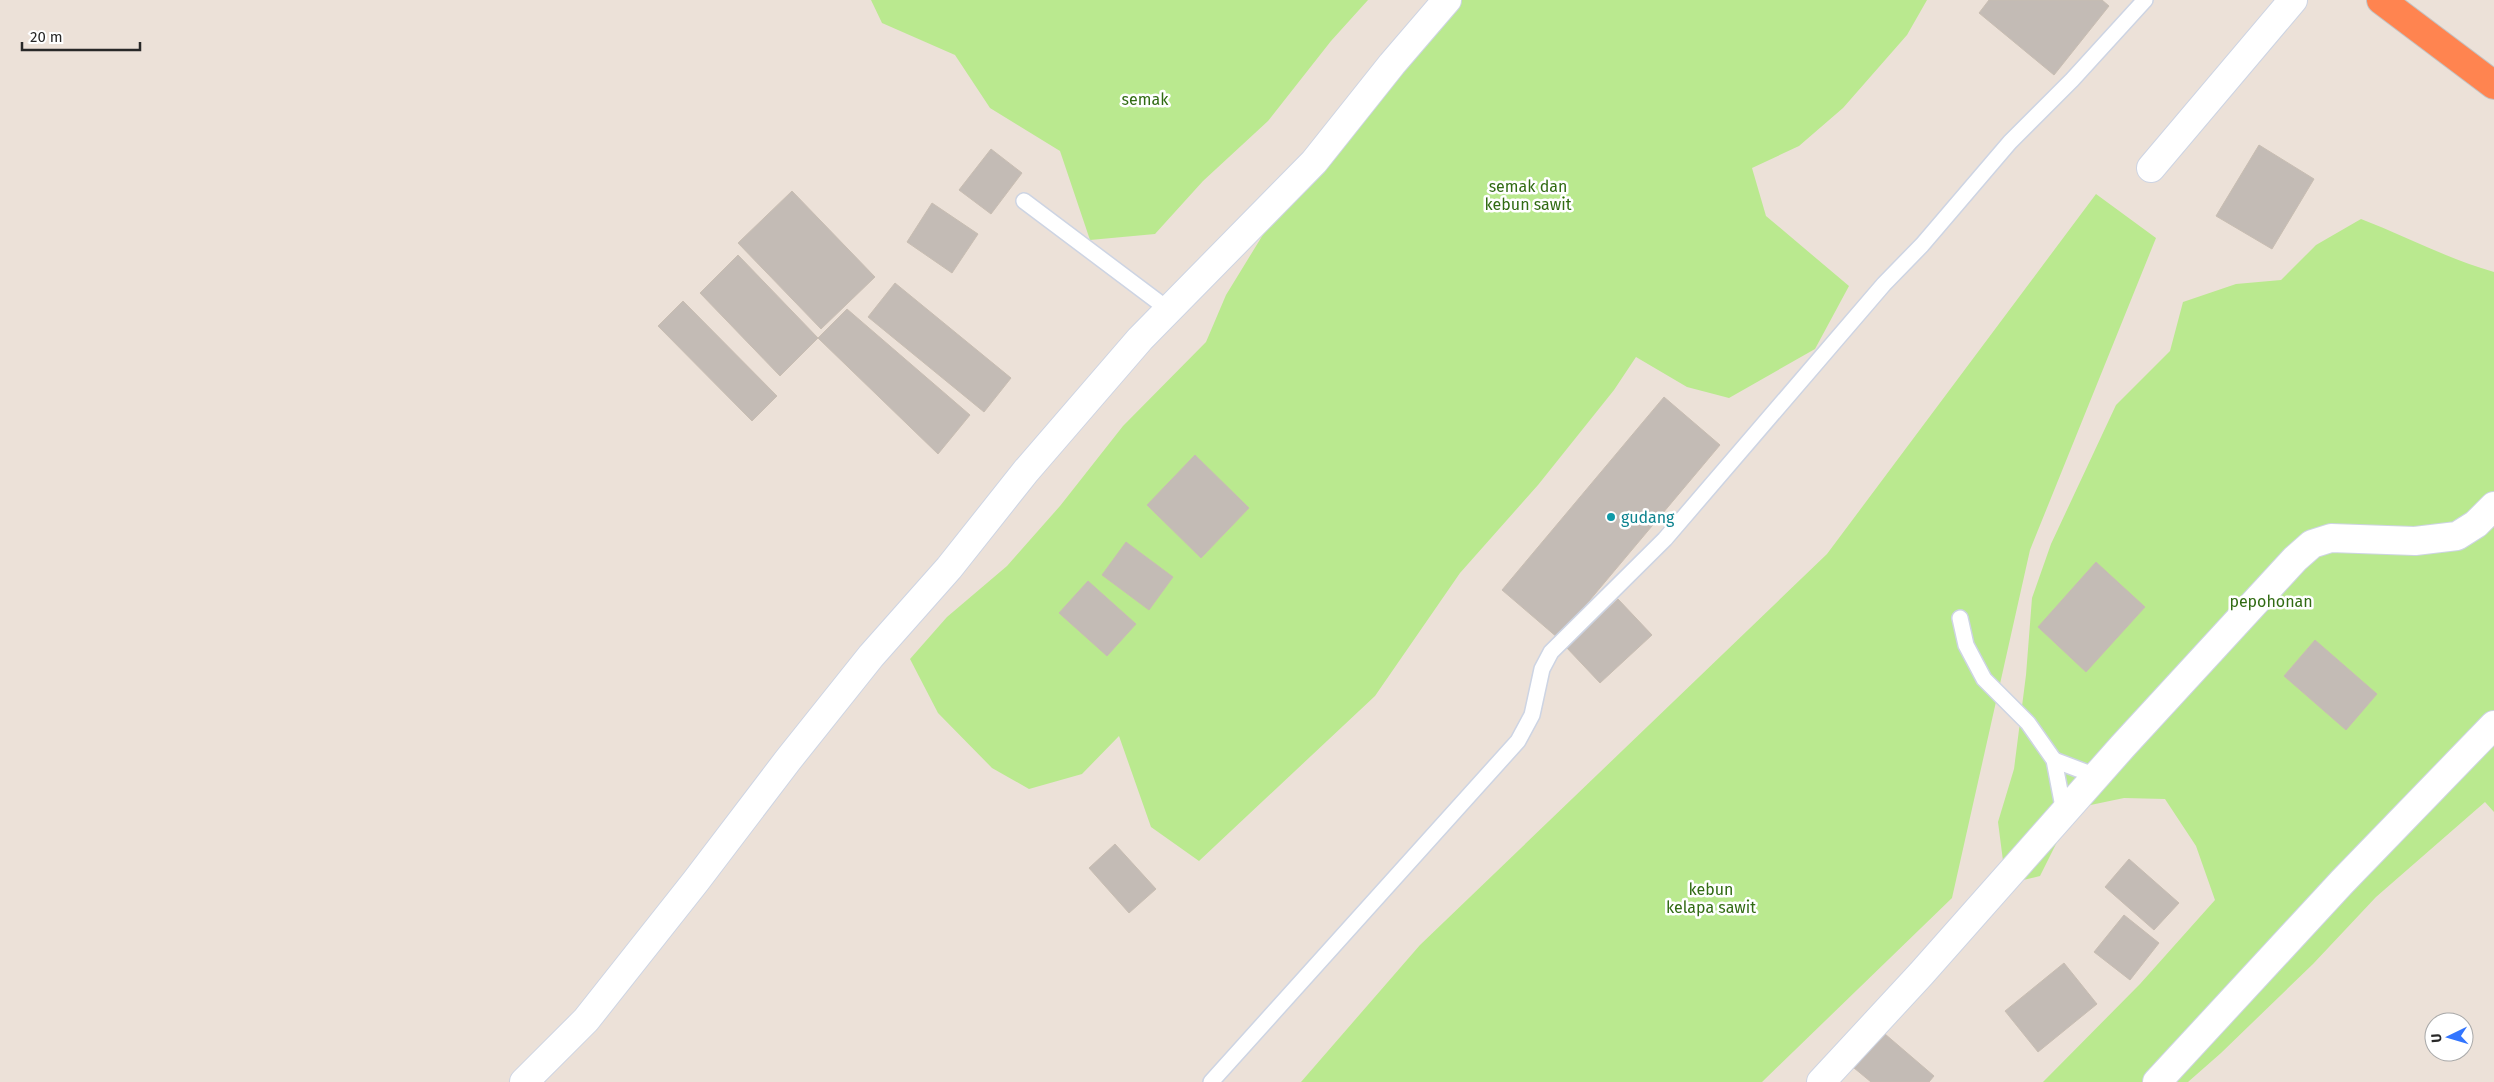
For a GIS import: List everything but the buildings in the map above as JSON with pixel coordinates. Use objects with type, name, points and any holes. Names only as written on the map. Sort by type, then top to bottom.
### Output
[{"type":"highway","points":[[2381,0],[2494,85]]},
{"type":"street","points":[[524,1082],[586,1020],[871,656],[949,568],[1051,442],[1140,339],[1314,162],[1392,64],[1447,0]]},
{"type":"street","points":[[2151,168],[2293,0]]},
{"type":"street","points":[[1821,1082],[1921,974],[2096,776],[2295,559],[2312,544],[2331,538],[2415,541],[2456,536],[2476,524],[2494,506]]},
{"type":"street","points":[[2157,1082],[2342,882],[2494,725]]},
{"type":"lane","points":[[1211,1082],[1518,742],[1532,715],[1542,669],[1551,652],[1665,539],[1884,284],[1922,244],[2010,142],[2072,80],[2145,0]]},
{"type":"lane","points":[[1024,201],[1169,310]]},
{"type":"lane","points":[[1960,618],[1966,645],[1984,679],[2028,723],[2054,760],[2064,812]]},
{"type":"lane","points":[[2054,760],[2096,776]]},
{"type":"green space","name":"semak","points":[[871,0],[1368,0],[1331,41],[1268,121],[1203,181],[1155,234],[1090,240],[1060,151],[990,108],[955,55],[882,23]]},
{"type":"green space","name":"semak dan kebun sawit","points":[[1441,0],[1927,0],[1907,35],[1843,108],[1799,146],[1752,168],[1766,216],[1849,286],[1815,349],[1729,398],[1687,387],[1636,357],[1614,390],[1538,485],[1460,573],[1375,696],[1199,861],[1151,827],[1119,736],[1082,774],[1029,789],[992,768],[938,713],[910,659],[947,617],[1007,566],[1060,506],[1123,426],[1206,342],[1226,295],[1272,220]]},
{"type":"green space","name":"kebun kelapa sawit","points":[[2096,194],[2156,238],[2030,550],[1952,898],[1762,1082],[1301,1082],[1420,945],[1827,554]]},
{"type":"green space","name":"pepohonan","points":[[2361,219],[2443,254],[2494,272],[2494,812],[2485,802],[2376,897],[2313,964],[2221,1053],[2188,1082],[2043,1082],[2140,984],[2215,900],[2196,846],[2165,799],[2124,798],[2081,807],[2061,834],[2040,876],[2006,884],[1998,822],[2014,769],[2026,675],[2032,598],[2051,544],[2116,405],[2170,351],[2183,302],[2236,284],[2281,280],[2316,245]]},
{"type":"place","name":"gudang","points":[[1611,517]]}]
